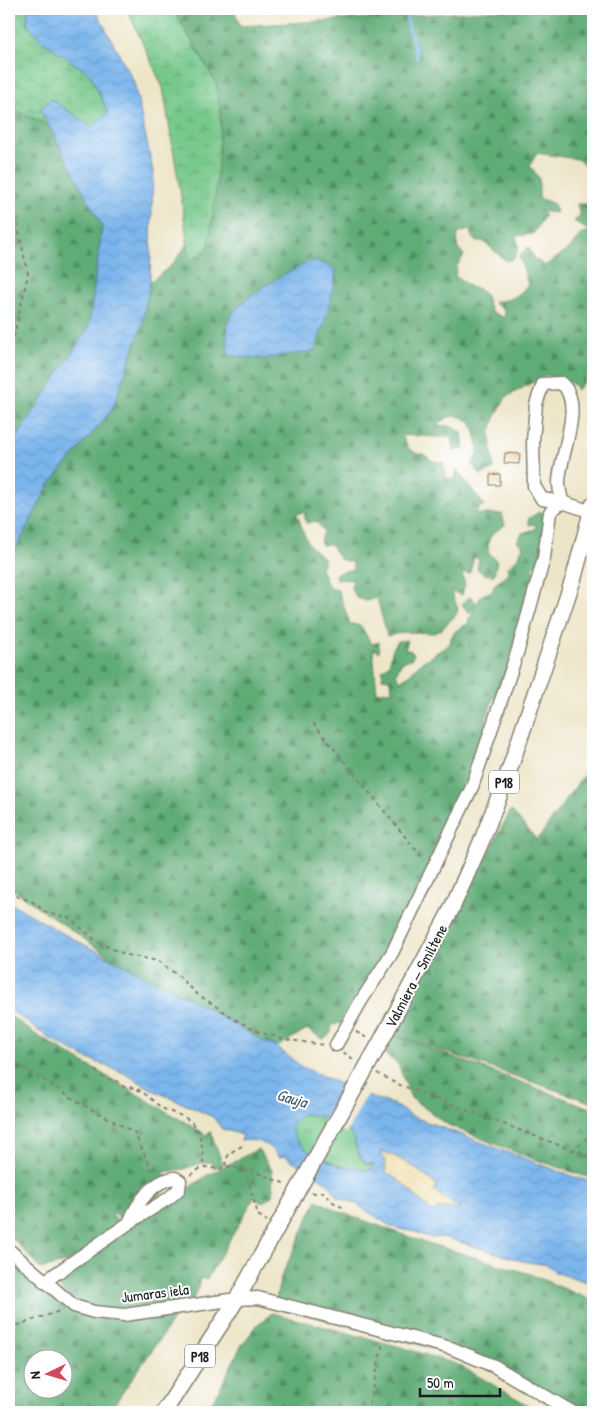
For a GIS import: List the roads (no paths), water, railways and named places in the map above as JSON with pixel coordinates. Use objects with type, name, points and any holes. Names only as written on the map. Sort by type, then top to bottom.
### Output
[{"type":"main road","name":"Valmiera — Smiltene","points":[[164,1412],[237,1299],[275,1222],[451,910],[482,840],[510,768],[571,586],[592,509]]},
{"type":"street","points":[[562,502],[559,482],[572,405],[568,388],[561,383],[543,384],[536,404],[533,441],[534,486],[542,499],[592,509]]},
{"type":"street","points":[[336,1045],[392,953],[472,787],[496,722],[544,558],[550,512],[562,502]]},
{"type":"street","points":[[44,1282],[129,1223],[169,1198],[179,1190],[180,1181],[175,1178],[166,1178],[150,1191],[135,1209],[129,1223]]},
{"type":"street","name":"Jumaras iela","points":[[9,1250],[74,1306],[94,1312],[124,1316],[237,1299],[258,1298],[451,1348],[494,1366],[572,1412]]},
{"type":"water","points":[[28,9],[95,9],[134,82],[153,171],[150,282],[142,325],[112,410],[49,485],[9,562],[9,449],[89,327],[102,226],[40,109],[51,99],[92,127],[108,113],[90,74],[43,42],[27,23]]},
{"type":"water","points":[[310,261],[326,264],[336,270],[328,311],[314,351],[260,359],[228,355],[228,323],[235,311],[243,302],[265,286]]},
{"type":"water","name":"Gauja","points":[[9,902],[60,932],[203,1006],[264,1042],[274,1045],[302,1067],[372,1098],[393,1104],[411,1116],[574,1177],[593,1182],[593,1284],[555,1272],[548,1265],[522,1261],[443,1237],[431,1238],[392,1227],[353,1202],[339,1198],[329,1184],[285,1156],[279,1157],[267,1145],[252,1140],[241,1141],[243,1135],[222,1129],[213,1117],[153,1090],[124,1073],[86,1058],[47,1037],[9,1009]],"holes":[[[302,1114],[330,1119],[342,1126],[353,1138],[358,1152],[367,1164],[371,1163],[374,1165],[372,1168],[366,1171],[357,1167],[342,1167],[308,1151],[295,1139],[291,1125]],[[381,1151],[404,1161],[425,1175],[438,1185],[434,1190],[437,1193],[460,1209],[441,1208],[432,1212],[403,1184],[386,1172]]]},
{"type":"waterway","points":[[404,9],[417,58]]}]
